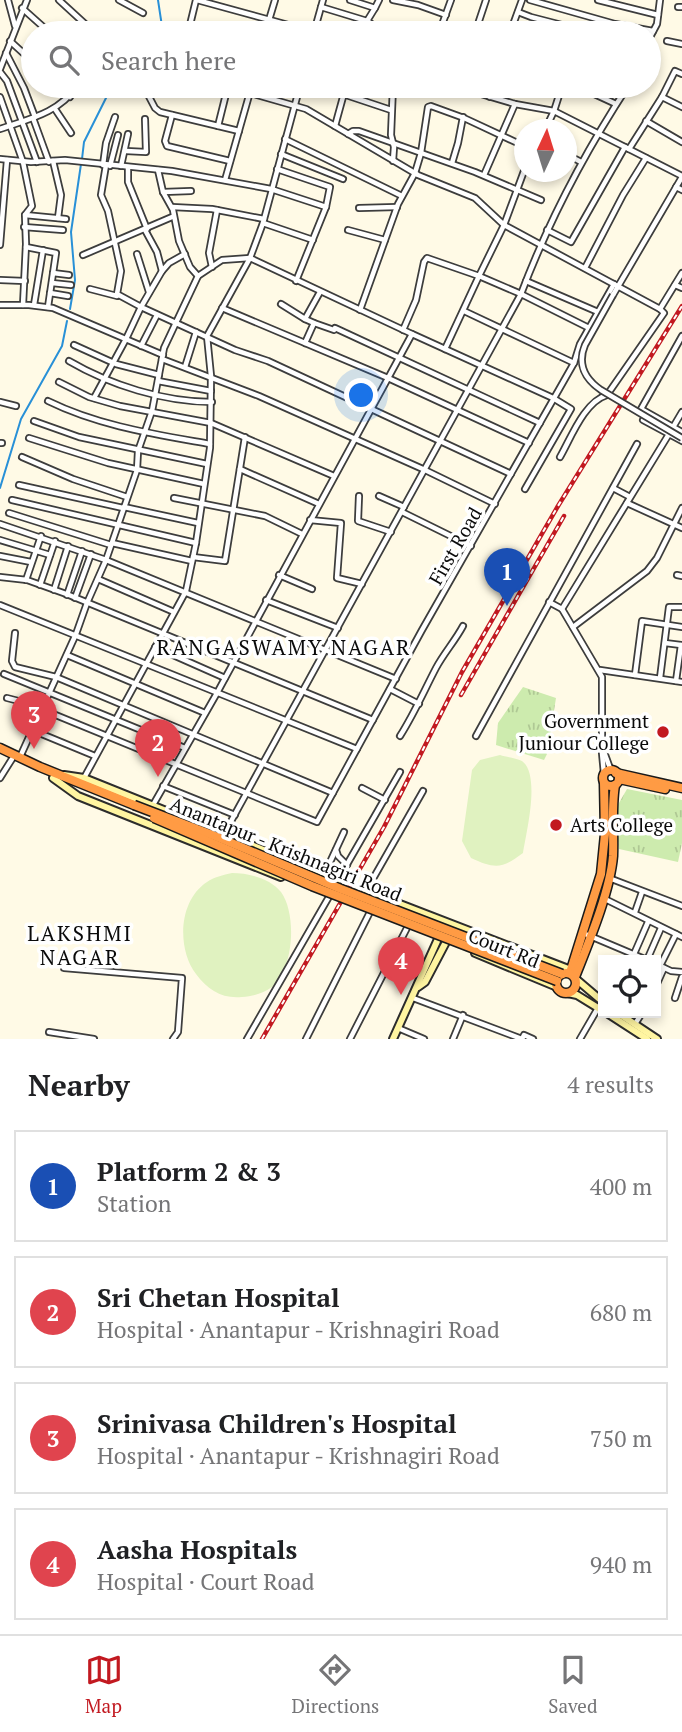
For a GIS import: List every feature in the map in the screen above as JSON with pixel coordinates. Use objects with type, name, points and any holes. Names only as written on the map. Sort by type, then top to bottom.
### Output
[{"type":"highway","name":"Anantapur - Krishnagiri Road","points":[[0,747],[16,758]]},
{"type":"highway","name":"Anantapur - Krishnagiri Road","points":[[0,753],[567,977],[561,992],[568,993]]},
{"type":"highway","points":[[612,777],[682,790]]},
{"type":"highway","points":[[568,993],[575,988],[567,977],[603,898],[609,878],[612,858],[612,777]]},
{"type":"highway","points":[[587,935],[601,874],[612,777]]},
{"type":"street","points":[[8,0],[15,27]]},
{"type":"street","points":[[27,0],[0,70],[7,81],[37,162]]},
{"type":"street","points":[[59,0],[82,21]]},
{"type":"street","points":[[67,7],[70,0]]},
{"type":"street","points":[[119,0],[142,13]]},
{"type":"street","points":[[191,21],[197,0],[272,21]]},
{"type":"street","points":[[269,20],[275,0]]},
{"type":"street","points":[[317,21],[323,0]]},
{"type":"street","points":[[350,0],[375,8]]},
{"type":"street","points":[[368,21],[379,0]]},
{"type":"street","points":[[393,0],[419,3],[446,15]]},
{"type":"street","points":[[444,21],[451,0]]},
{"type":"street","points":[[479,21],[486,0]]},
{"type":"street","points":[[515,21],[522,0]]},
{"type":"street","points":[[530,0],[604,21]]},
{"type":"street","points":[[598,0],[658,15]]},
{"type":"street","points":[[653,0],[660,1],[656,21]]},
{"type":"street","points":[[321,7],[359,21]]},
{"type":"street","points":[[22,8],[37,21]]},
{"type":"street","points":[[518,12],[544,21]]},
{"type":"street","points":[[10,41],[21,51]]},
{"type":"street","points":[[667,41],[682,44]]},
{"type":"street","points":[[5,53],[21,83]]},
{"type":"street","points":[[547,230],[570,242],[627,148],[662,97],[675,71],[682,74]]},
{"type":"street","points":[[0,97],[23,162],[32,206],[25,215],[23,305]]},
{"type":"street","points":[[662,97],[682,107]]},
{"type":"street","points":[[27,98],[61,191],[58,218]]},
{"type":"street","points":[[0,129],[34,118],[55,108],[68,98]]},
{"type":"street","points":[[150,98],[157,110],[239,131]]},
{"type":"street","points":[[218,126],[224,98]]},
{"type":"street","points":[[225,180],[248,98]]},
{"type":"street","points":[[271,98],[295,105],[415,173],[475,198],[504,225],[664,313],[607,395],[600,397],[592,405],[560,457]]},
{"type":"street","points":[[84,778],[186,591],[196,543],[210,444],[212,402],[206,336],[250,258],[264,221],[297,98]]},
{"type":"street","points":[[335,126],[342,98]]},
{"type":"street","points":[[355,98],[391,110]]},
{"type":"street","points":[[392,98],[393,161]]},
{"type":"street","points":[[493,98],[554,111],[682,177],[616,285],[581,353],[587,377],[601,390],[682,440]]},
{"type":"street","points":[[550,119],[558,98]]},
{"type":"street","points":[[603,98],[616,104]]},
{"type":"street","points":[[224,835],[521,294],[540,244],[581,162],[620,98]]},
{"type":"street","points":[[484,175],[515,104]]},
{"type":"street","points":[[360,310],[397,207],[415,173],[428,107],[463,117],[514,141]]},
{"type":"street","points":[[55,108],[71,133]]},
{"type":"street","points":[[172,115],[165,141],[167,146],[230,161]]},
{"type":"street","points":[[115,117],[106,145],[101,195],[107,208],[121,273],[117,296]]},
{"type":"street","points":[[452,163],[463,117]]},
{"type":"street","points":[[126,151],[146,152],[145,119]]},
{"type":"street","points":[[646,121],[682,142]]},
{"type":"street","points":[[348,134],[359,131],[484,175],[541,200]]},
{"type":"street","points":[[121,166],[128,134]]},
{"type":"street","points":[[106,165],[118,135]]},
{"type":"street","points":[[285,139],[402,196]]},
{"type":"street","points":[[281,154],[343,179]]},
{"type":"street","points":[[585,268],[646,158]]},
{"type":"street","points":[[0,159],[23,162],[65,160],[158,170],[271,189],[326,207]]},
{"type":"street","points":[[0,245],[1,204],[7,160]]},
{"type":"street","points":[[577,160],[581,162]]},
{"type":"street","points":[[128,167],[128,182],[157,252],[162,271]]},
{"type":"street","points":[[277,169],[330,187],[326,207],[296,281]]},
{"type":"street","points":[[158,170],[185,254],[190,267],[198,276]]},
{"type":"street","points":[[445,349],[504,225],[520,182]]},
{"type":"street","points":[[676,187],[682,190]]},
{"type":"street","points":[[163,192],[191,191]]},
{"type":"street","points":[[172,207],[217,210],[264,221],[313,240]]},
{"type":"street","points":[[359,208],[397,207]]},
{"type":"street","points":[[212,267],[209,253],[217,210]]},
{"type":"street","points":[[25,215],[66,219]]},
{"type":"street","points":[[83,255],[173,217]]},
{"type":"street","points":[[24,227],[63,230]]},
{"type":"street","points":[[348,230],[385,240]]},
{"type":"street","points":[[26,247],[56,253],[48,307]]},
{"type":"street","points":[[34,305],[43,250]]},
{"type":"street","points":[[137,254],[149,292]]},
{"type":"street","points":[[94,398],[162,271],[169,262],[185,254]]},
{"type":"street","points":[[0,778],[16,758],[32,730],[67,655],[106,560],[137,471],[138,451],[152,411],[162,357],[176,324],[198,276],[222,260],[250,258],[553,398],[572,410],[525,489]]},
{"type":"street","points":[[403,330],[416,300],[427,258],[480,276],[589,328]]},
{"type":"street","points":[[660,309],[682,273]]},
{"type":"street","points":[[53,274],[69,275]]},
{"type":"street","points":[[0,280],[24,281]]},
{"type":"street","points":[[526,281],[598,312]]},
{"type":"street","points":[[52,283],[71,285]]},
{"type":"street","name":"First Road","points":[[247,794],[317,822],[574,363],[580,344],[616,285]]},
{"type":"street","points":[[675,285],[682,288]]},
{"type":"street","points":[[90,289],[117,296],[235,350],[268,361],[512,474]]},
{"type":"street","points":[[305,318],[320,292]]},
{"type":"street","points":[[50,293],[68,296]]},
{"type":"street","points":[[281,304],[314,323],[335,329],[400,357],[540,423]]},
{"type":"street","points":[[0,305],[48,307],[355,439],[495,503]]},
{"type":"street","points":[[222,309],[388,378],[529,443]]},
{"type":"street","points":[[464,311],[574,363]]},
{"type":"street","points":[[141,346],[157,315]]},
{"type":"street","points":[[305,343],[314,323]]},
{"type":"street","points":[[185,367],[196,332]]},
{"type":"street","points":[[152,806],[217,693],[412,334]]},
{"type":"street","points":[[682,336],[641,409],[682,432]]},
{"type":"street","points":[[74,345],[158,378],[211,391]]},
{"type":"street","points":[[69,361],[103,379],[186,400],[212,402]]},
{"type":"street","points":[[59,382],[94,398],[138,410],[211,423],[334,476]]},
{"type":"street","points":[[48,401],[81,415],[145,432],[210,444]]},
{"type":"street","points":[[0,402],[16,406]]},
{"type":"street","points":[[562,609],[682,412]]},
{"type":"street","points":[[643,420],[682,440]]},
{"type":"street","points":[[34,421],[79,437],[207,464]]},
{"type":"street","points":[[9,513],[112,544],[192,559],[225,562],[245,436]]},
{"type":"street","points":[[29,438],[137,471],[204,484]]},
{"type":"street","points":[[476,736],[637,444]]},
{"type":"street","points":[[22,457],[73,479],[127,497]]},
{"type":"street","points":[[240,469],[319,504]]},
{"type":"street","points":[[19,485],[198,523]]},
{"type":"street","points":[[613,488],[631,497]]},
{"type":"street","points":[[359,496],[358,521],[391,532]]},
{"type":"street","points":[[379,496],[471,546]]},
{"type":"street","points":[[174,498],[272,517],[302,534]]},
{"type":"street","points":[[12,500],[196,543]]},
{"type":"street","points":[[627,503],[682,528]]},
{"type":"street","points":[[573,627],[647,571],[657,558],[682,508]]},
{"type":"street","points":[[310,520],[341,523],[337,578],[362,584]]},
{"type":"street","points":[[0,524],[55,541],[186,591],[396,679]]},
{"type":"street","points":[[26,580],[41,536]]},
{"type":"street","points":[[0,540],[50,555]]},
{"type":"street","points":[[40,585],[55,541]]},
{"type":"street","points":[[54,590],[68,546]]},
{"type":"street","points":[[67,595],[82,551]]},
{"type":"street","points":[[75,598],[91,554]]},
{"type":"street","points":[[0,556],[31,562]]},
{"type":"street","points":[[279,575],[312,589]]},
{"type":"street","points":[[0,577],[26,580],[75,598],[373,720]]},
{"type":"street","points":[[98,579],[174,611]]},
{"type":"street","points":[[266,600],[338,628]]},
{"type":"street","points":[[549,602],[562,609],[602,677],[603,749],[612,777]]},
{"type":"street","points":[[0,605],[357,749]]},
{"type":"street","points":[[660,678],[670,606],[682,607]]},
{"type":"street","points":[[635,675],[642,621],[682,627]]},
{"type":"street","points":[[400,736],[436,667],[463,626]]},
{"type":"street","points":[[15,632],[12,661],[15,667],[56,677],[333,793]]},
{"type":"street","points":[[599,670],[679,681],[682,645],[665,643]]},
{"type":"street","points":[[155,647],[225,678]]},
{"type":"street","points":[[67,655],[205,713]]},
{"type":"street","points":[[4,674],[185,748]]},
{"type":"street","points":[[390,689],[419,704]]},
{"type":"street","points":[[7,698],[41,708],[247,794]]},
{"type":"street","points":[[32,730],[95,756]]},
{"type":"street","points":[[247,1039],[400,772]]},
{"type":"street","points":[[54,775],[84,778],[338,880]]},
{"type":"street","points":[[54,775],[78,796],[330,895]]},
{"type":"street","points":[[163,786],[235,815]]},
{"type":"street","points":[[362,788],[385,800]]},
{"type":"street","points":[[306,1039],[371,910],[359,904],[423,791]]},
{"type":"street","points":[[331,860],[344,832]]},
{"type":"street","points":[[336,849],[337,855],[346,861],[348,866]]},
{"type":"street","points":[[609,878],[682,906]]},
{"type":"street","points":[[366,891],[567,977]]},
{"type":"street","points":[[635,912],[642,892]]},
{"type":"street","points":[[603,898],[682,937]]},
{"type":"street","name":"Court Rd","points":[[371,910],[442,941],[567,977]]},
{"type":"street","points":[[587,935],[634,954],[648,922]]},
{"type":"street","points":[[350,1039],[408,926]]},
{"type":"street","points":[[649,955],[661,928]]},
{"type":"street","points":[[661,964],[676,934]]},
{"type":"street","points":[[393,1039],[418,987],[419,979],[442,941]]},
{"type":"street","points":[[661,966],[682,974],[675,998]]},
{"type":"street","points":[[64,968],[182,978],[178,1032],[173,1039]]},
{"type":"street","name":"Anantapur - Krishnagiri Road","points":[[567,977],[598,1004]]},
{"type":"street","name":"Anantapur - Krishnagiri Road","points":[[568,993],[598,1006]]},
{"type":"street","points":[[413,998],[522,1039],[524,1035],[533,1039]]},
{"type":"street","points":[[453,1039],[463,1015]]},
{"type":"street","points":[[580,1039],[598,1015]]},
{"type":"street","name":"Anantapur - Krishnagiri Road","points":[[616,1018],[642,1038]]},
{"type":"street","points":[[626,1018],[657,1039]]},
{"type":"street","points":[[635,1024],[639,1018]]},
{"type":"street","points":[[398,1028],[424,1039]]},
{"type":"street","points":[[49,1032],[94,1039]]},
{"type":"green space","points":[[523,687],[556,698],[544,760],[496,745],[498,723]]},
{"type":"green space","points":[[500,755],[522,761],[528,768],[531,778],[531,805],[523,853],[498,866],[471,858],[462,841],[472,770],[480,760]]},
{"type":"green space","points":[[627,789],[682,800],[682,843],[678,862],[619,849],[615,810]]},
{"type":"green space","points":[[232,873],[258,877],[276,887],[286,902],[291,927],[289,955],[279,979],[265,991],[242,997],[222,995],[205,985],[190,964],[183,939],[186,913],[197,890],[213,879]]},
{"type":"waterway","points":[[158,0],[161,21]]},
{"type":"waterway","points":[[82,159],[84,142],[106,98]]},
{"type":"waterway","points":[[70,309],[75,280],[71,232],[81,164]]},
{"type":"waterway","points":[[0,488],[21,419],[62,346],[67,321]]},
{"type":"railway","points":[[262,1039],[384,827],[462,672],[558,506],[682,306]]},
{"type":"railway","points":[[461,695],[564,516]]},
{"type":"place","name":"Platform 2 & 3","points":[[507,606]]},
{"type":"place","name":"Government Juniour College","points":[[663,732]]},
{"type":"place","name":"Srinivasa Children's Hospital","points":[[34,749]]},
{"type":"place","name":"Sri Chetan Hospital","points":[[158,777]]},
{"type":"place","name":"Arts College","points":[[556,825]]},
{"type":"place","name":"Aasha Hospitals","points":[[401,995]]},
{"type":"district","name":"RANGASWAMY NAGAR","points":[[284,648]]},
{"type":"district","name":"LAKSHMI NAGAR","points":[[80,946]]}]
